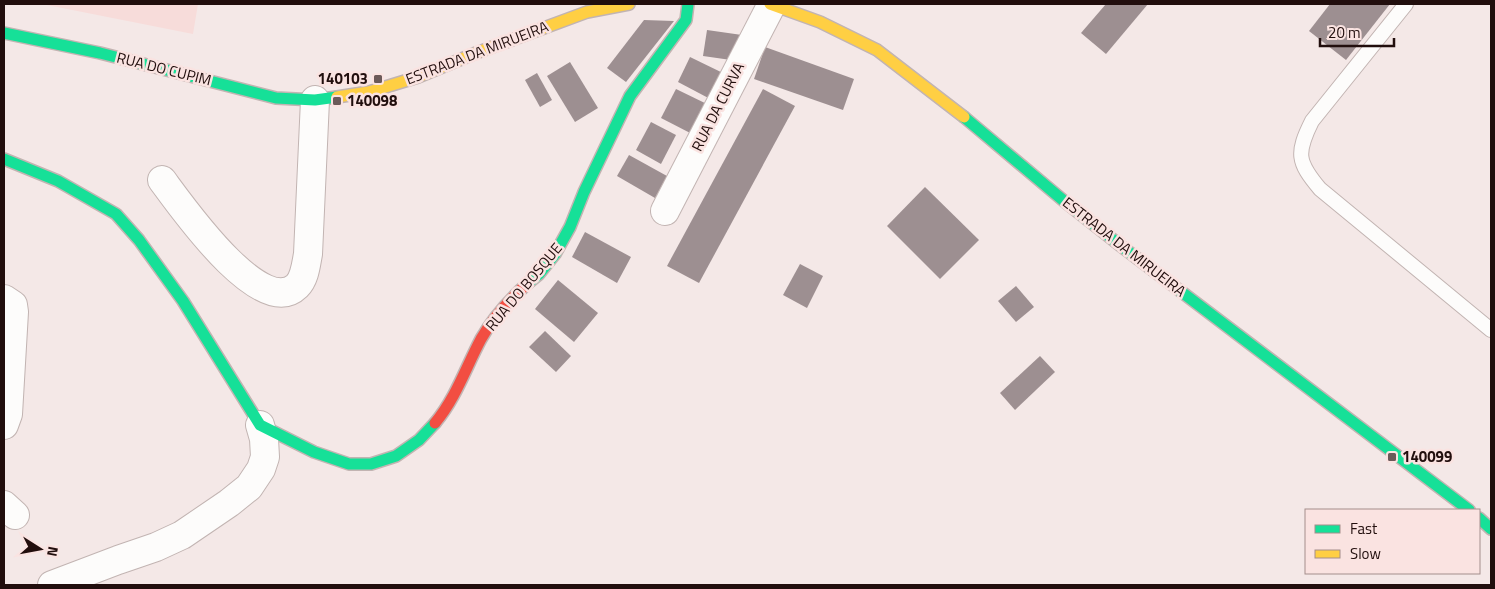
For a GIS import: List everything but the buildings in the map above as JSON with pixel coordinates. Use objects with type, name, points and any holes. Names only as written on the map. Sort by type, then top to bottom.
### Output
[{"type":"main road","name":"ESTRADA DA MIRUEIRA","points":[[320,100],[369,92],[418,77],[476,53],[587,12],[629,4]]},
{"type":"main road","name":"RUA DO BOSQUE","points":[[260,425],[314,452],[349,464],[371,464],[396,456],[420,440],[437,420],[453,396],[492,321],[518,292],[539,274],[555,254],[570,227],[584,192],[630,96],[686,20],[688,4]]},
{"type":"main road","name":"ESTRADA DA MIRUEIRA","points":[[771,4],[820,22],[877,50],[958,112],[1121,246],[1468,509]]},
{"type":"main road","name":"RUA DO CUPIM","points":[[4,33],[100,53],[276,98],[320,100]]},
{"type":"main road","points":[[4,159],[58,182],[116,214],[139,240],[182,301],[260,425]]},
{"type":"main road","points":[[1481,515],[1491,529]]},
{"type":"street","name":"RUA DA CURVA","points":[[665,211],[771,4]]},
{"type":"street","points":[[162,180],[217,250],[236,268],[260,286],[276,292],[286,292],[297,286],[305,273],[320,100]]},
{"type":"street","points":[[4,299],[13,305],[14,312],[9,406],[4,425]]},
{"type":"street","points":[[52,585],[156,548],[182,535],[229,503],[250,486],[261,469],[265,458],[264,440],[260,425]]},
{"type":"lane","points":[[1406,4],[1312,121],[1302,142],[1301,157],[1305,172],[1320,189],[1491,330]]},
{"type":"shaded area","points":[[42,4],[198,4],[193,34]]},
{"type":"traffic: fast","points":[[528,283],[539,274],[555,254],[570,227],[584,192],[630,96],[686,20],[688,4]]},
{"type":"traffic: fast","points":[[4,33],[100,53],[276,98],[315,100],[337,97]]},
{"type":"traffic: fast","points":[[964,117],[1121,246],[1468,509]]},
{"type":"traffic: fast","points":[[4,159],[58,181],[116,214],[139,240],[183,301],[260,425],[314,452],[349,464],[371,464],[396,456],[419,440],[435,423]]},
{"type":"traffic: fast","points":[[1480,519],[1491,529]]},
{"type":"traffic: slow","points":[[337,97],[369,92],[418,77],[476,53],[587,12],[629,4]]},
{"type":"traffic: slow","points":[[770,4],[820,22],[877,50],[964,117]]},
{"type":"traffic: jam","points":[[435,423],[455,393],[486,331],[502,309],[528,283]]},
{"type":"place","name":"140103","points":[[378,79]]},
{"type":"place","name":"140098","points":[[337,101]]},
{"type":"place","name":"140099","points":[[1392,457]]}]
